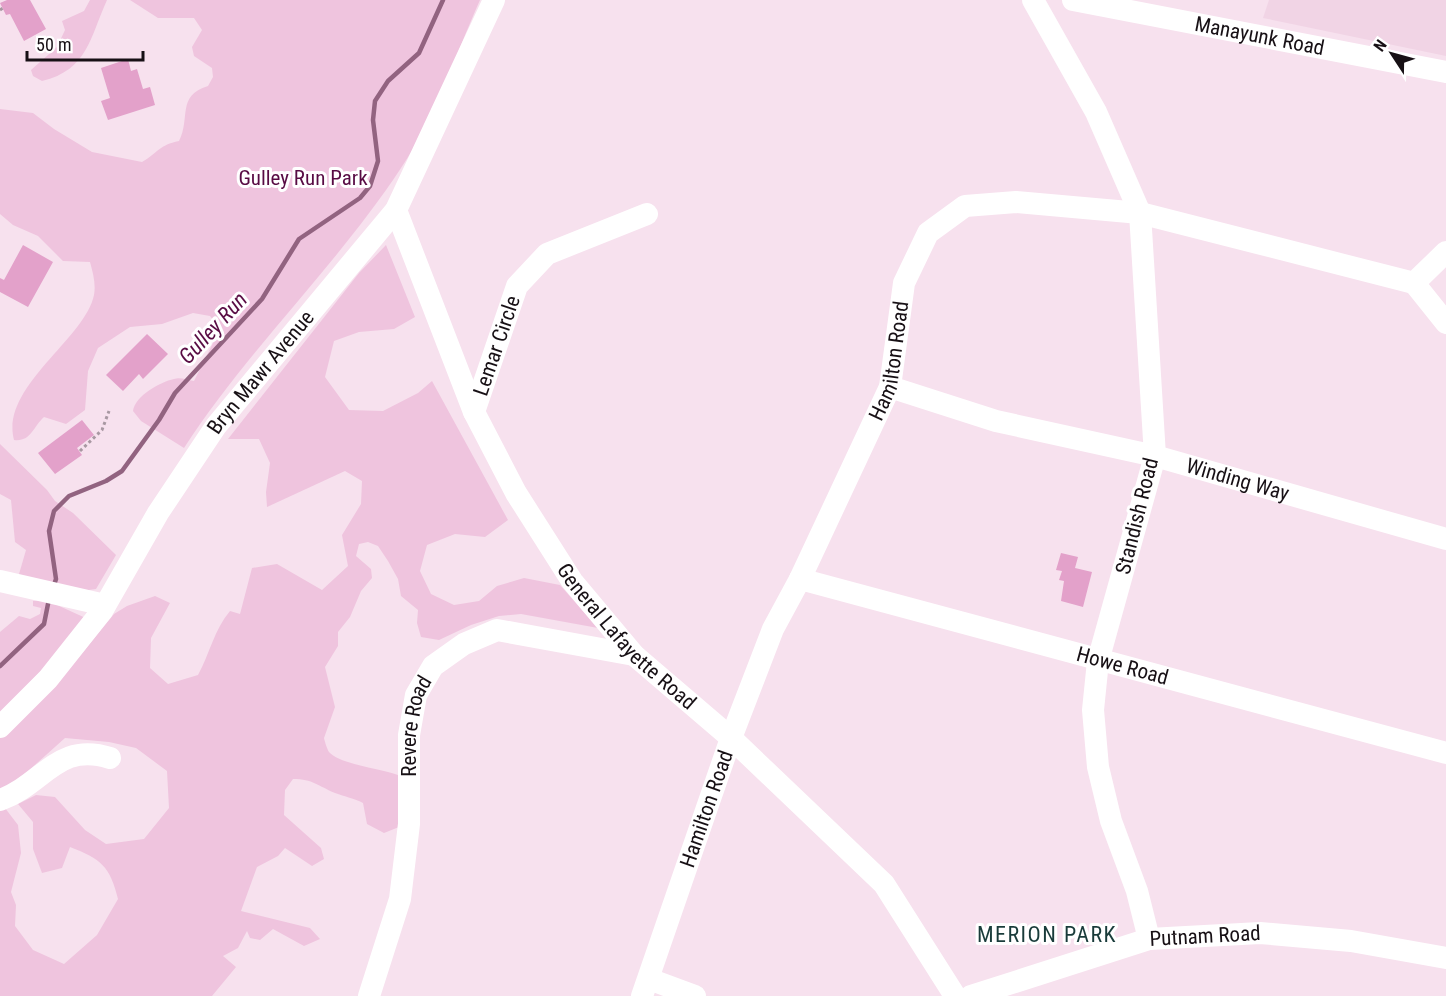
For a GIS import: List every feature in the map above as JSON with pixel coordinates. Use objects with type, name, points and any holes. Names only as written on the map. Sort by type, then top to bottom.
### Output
[{"type":"street","name":"Bryn Mawr Avenue","points":[[0,727],[48,679],[105,605],[158,513],[216,426],[396,210],[494,0]]},
{"type":"street","name":"Standish Road","points":[[1033,0],[1096,112],[1140,213],[1155,456],[1098,661],[1093,710],[1098,766],[1111,821],[1137,891],[1149,939]]},
{"type":"street","name":"Manayunk Road","points":[[1073,0],[1446,72]]},
{"type":"street","name":"Hamilton Road","points":[[645,987],[731,738],[773,629],[800,579],[890,387],[903,283],[928,233],[965,206],[1016,202],[1140,213],[1414,283]]},
{"type":"street","name":"General Lafayette Road","points":[[396,210],[474,412],[516,493],[572,581],[634,655],[731,738],[884,884],[955,996]]},
{"type":"street","name":"Lemar Circle","points":[[474,412],[517,286],[547,254],[647,214]]},
{"type":"street","points":[[1446,252],[1414,283],[1446,323]]},
{"type":"street","name":"Winding Way","points":[[890,387],[996,421],[1155,456],[1446,539]]},
{"type":"street","name":"Howe Road","points":[[800,579],[1446,753]]},
{"type":"street","points":[[0,581],[105,605]]},
{"type":"street","name":"Revere Road","points":[[369,996],[400,899],[409,824],[409,735],[416,695],[433,666],[464,644],[497,630],[634,655]]},
{"type":"street","points":[[0,800],[32,783],[73,754],[84,752],[110,758]]},
{"type":"street","name":"Putnam Road","points":[[970,996],[1149,939],[1260,933],[1351,940],[1446,958]]},
{"type":"street","points":[[645,987],[695,996]]},
{"type":"path","points":[[80,451],[102,430],[109,411]]},
{"type":"shaded area","points":[[1269,0],[1446,0],[1446,56],[1263,18]]},
{"type":"green space","points":[[90,0],[107,0],[91,39],[78,60],[57,76],[42,81],[33,76],[31,70],[57,47],[65,30],[62,21],[84,11]]},
{"type":"green space","name":"Gulley Run Park","points":[[130,0],[480,0],[435,107],[401,168],[349,240],[236,376],[184,448],[141,421],[133,411],[143,395],[162,383],[176,378],[194,381],[220,329],[210,316],[193,313],[162,324],[130,327],[98,348],[88,371],[85,410],[66,424],[44,417],[28,436],[14,440],[13,420],[19,401],[45,364],[76,329],[87,312],[95,287],[90,262],[63,261],[38,236],[13,225],[0,214],[0,109],[33,113],[92,152],[142,162],[163,147],[179,141],[188,102],[198,90],[208,86],[213,77],[212,68],[194,56],[192,47],[202,30],[194,18],[158,18]]},
{"type":"green space","points":[[386,245],[415,317],[394,329],[359,332],[334,341],[325,377],[349,410],[383,411],[418,393],[432,381],[508,520],[485,537],[455,534],[427,545],[420,571],[431,594],[454,605],[479,601],[497,586],[524,578],[560,585],[598,628],[521,614],[499,616],[471,625],[439,640],[421,637],[417,623],[418,610],[401,596],[398,579],[378,546],[368,542],[359,544],[356,556],[371,569],[372,578],[361,591],[350,617],[338,632],[338,646],[325,667],[335,707],[324,738],[328,751],[342,760],[398,775],[399,827],[384,833],[367,824],[363,803],[311,782],[293,779],[285,790],[284,815],[321,848],[324,859],[312,866],[285,848],[278,856],[257,867],[241,911],[310,928],[320,939],[304,946],[273,929],[260,940],[250,938],[247,931],[238,948],[223,956],[236,967],[212,996],[0,996],[0,809],[5,808],[18,825],[21,853],[11,892],[16,905],[15,926],[33,950],[64,964],[97,935],[118,899],[115,888],[103,865],[70,847],[62,868],[42,873],[33,849],[33,822],[18,804],[36,795],[55,797],[85,830],[106,844],[144,839],[169,808],[167,771],[136,748],[109,742],[65,738],[17,781],[0,790],[0,734],[55,686],[114,614],[127,606],[155,596],[170,603],[151,638],[150,668],[168,684],[198,675],[225,618],[230,611],[240,614],[252,568],[277,564],[322,590],[348,566],[342,535],[361,504],[362,481],[345,471],[267,507],[266,492],[270,463],[259,439],[228,439],[359,273]]},
{"type":"green space","points":[[0,444],[47,490],[55,501],[73,513],[116,555],[96,589],[81,591],[17,581],[26,550],[15,542],[11,500],[0,494]]},
{"type":"green space","points":[[46,600],[90,620],[0,713],[0,632],[19,616],[30,619],[40,614],[41,608],[33,606],[33,601]]},
{"type":"building","points":[[7,0],[30,0],[46,29],[24,41],[10,14],[6,15],[0,3]]},
{"type":"building","points":[[128,59],[131,71],[137,69],[143,89],[150,87],[155,105],[108,120],[101,101],[110,98],[101,68]]},
{"type":"building","points":[[23,245],[53,262],[28,307],[0,292],[0,278],[4,280]]},
{"type":"building","points":[[147,334],[168,354],[143,379],[139,374],[123,391],[106,375]]},
{"type":"building","points":[[82,420],[94,435],[77,448],[82,455],[55,474],[38,453]]},
{"type":"building","points":[[1061,553],[1078,557],[1075,568],[1092,572],[1083,607],[1061,601],[1064,581],[1059,580],[1062,571],[1056,570]]},
{"type":"waterway","name":"Gulley Run","points":[[53,588],[56,579],[49,531],[54,511],[69,496],[106,481],[122,471],[159,420],[175,393],[262,299],[299,239],[360,198],[370,186],[378,161],[373,120],[375,101],[388,81],[419,53],[443,0]]},
{"type":"waterway","name":"Gulley Run","points":[[0,666],[44,624],[49,599]]},
{"type":"district","name":"MERION PARK","points":[[1047,934]]}]
